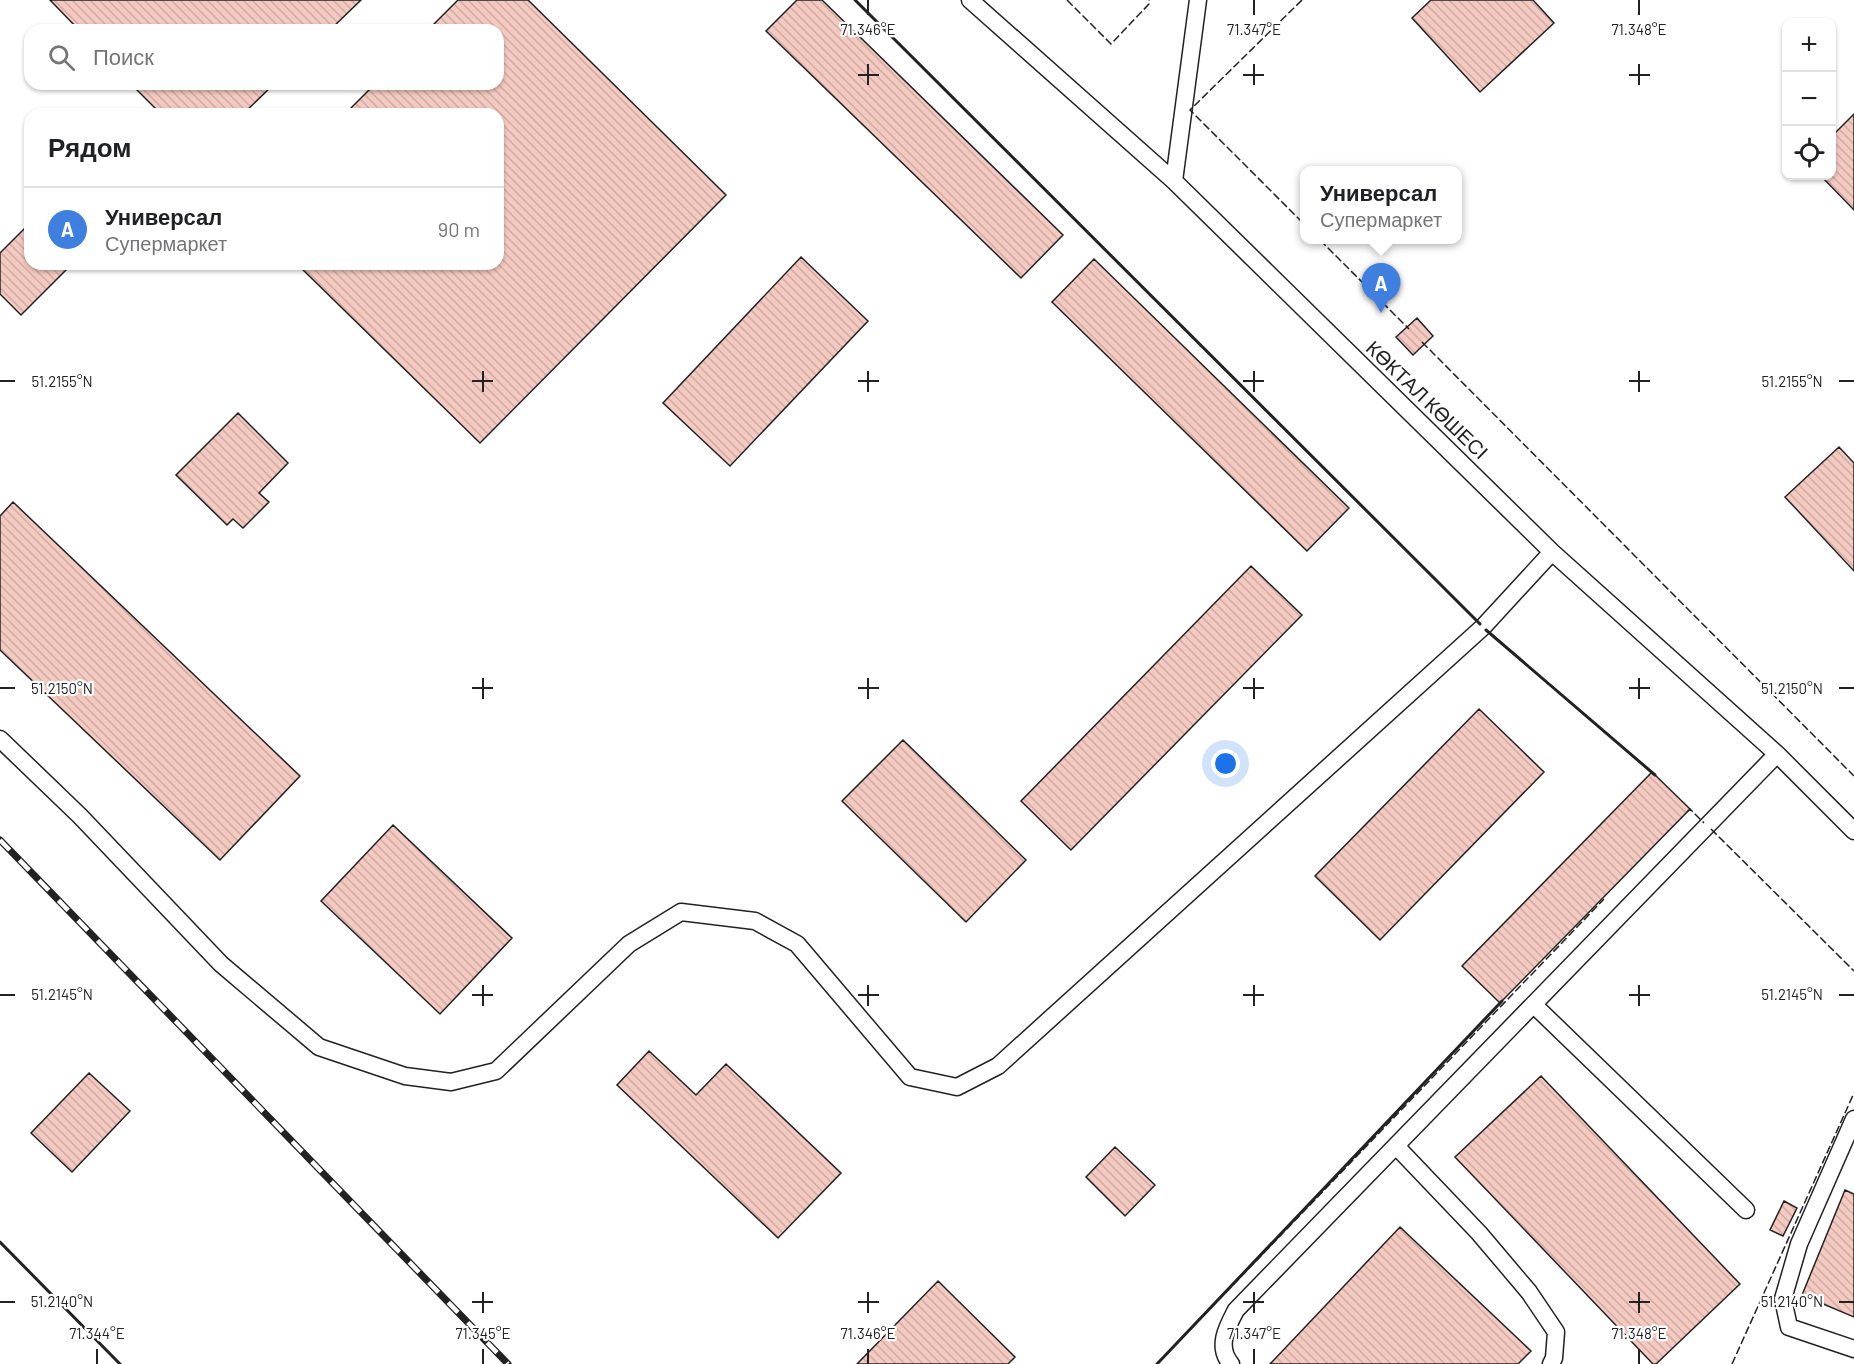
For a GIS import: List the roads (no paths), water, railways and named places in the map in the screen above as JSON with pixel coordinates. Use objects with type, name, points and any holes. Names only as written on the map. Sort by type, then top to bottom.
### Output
[{"type":"lane","points":[[1174,181],[1198,0]]},
{"type":"lane","name":"КӨКТАЛ КӨШЕСІ","points":[[972,1],[1174,181],[1552,552],[1777,754],[1854,831]]},
{"type":"lane","points":[[0,738],[80,816],[221,964],[319,1047],[405,1076],[451,1082],[496,1071],[628,944],[681,912],[755,921],[797,944],[910,1077],[957,1087],[998,1066],[1483,627],[1552,552]]},
{"type":"lane","points":[[1231,1364],[1225,1357],[1224,1333],[1236,1310],[1777,754]]},
{"type":"lane","points":[[1534,1005],[1746,1210]]},
{"type":"lane","points":[[1854,1120],[1799,1244],[1783,1299],[1789,1327],[1854,1349]]},
{"type":"lane","points":[[1396,1146],[1479,1233],[1529,1292],[1556,1332],[1554,1358],[1551,1364]]},
{"type":"railway","points":[[0,840],[508,1364]]},
{"type":"place","name":"Универсал","points":[[1381,313]]}]
